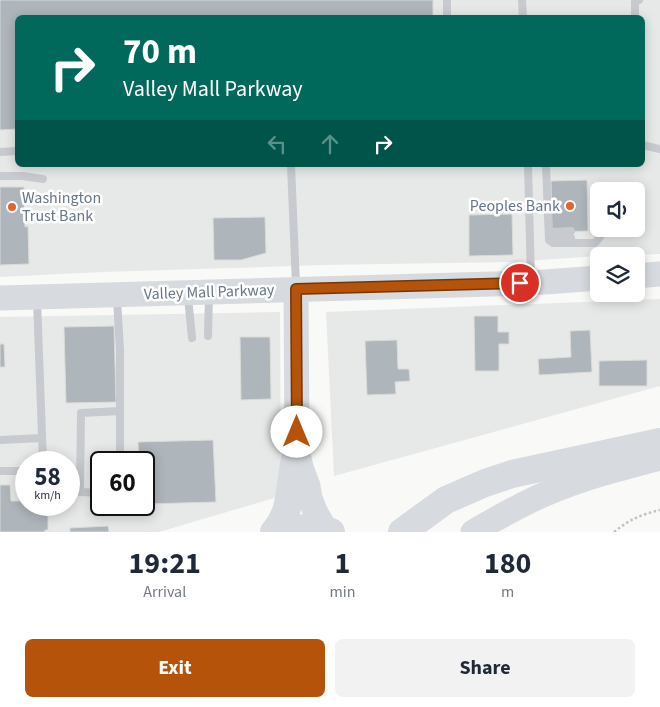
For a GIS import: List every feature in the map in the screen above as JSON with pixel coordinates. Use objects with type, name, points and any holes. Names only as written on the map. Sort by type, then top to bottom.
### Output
[{"type":"highway","points":[[402,532],[446,500],[485,483],[512,474],[597,456],[622,467],[660,442]]},
{"type":"highway","points":[[274,532],[281,524],[288,506],[299,458]]},
{"type":"highway","points":[[293,532],[307,527],[328,530]]},
{"type":"main road","points":[[645,275],[660,274]]},
{"type":"main road","name":"Valley Mall Parkway","points":[[0,298],[531,283],[590,279]]},
{"type":"main road","points":[[293,532],[296,518],[299,458],[296,289]]},
{"type":"main road","points":[[299,458],[310,498],[315,510],[328,530]]},
{"type":"main road","points":[[473,532],[522,504],[546,493],[622,467],[660,458]]},
{"type":"main road","points":[[502,532],[588,494],[622,467],[660,473]]},
{"type":"lane","points":[[447,0],[447,15]]},
{"type":"lane","points":[[522,0],[523,15]]},
{"type":"lane","points":[[635,15],[635,2],[639,0]]},
{"type":"lane","points":[[645,146],[660,149]]},
{"type":"lane","points":[[0,152],[15,151]]},
{"type":"lane","points":[[291,167],[296,289]]},
{"type":"lane","points":[[528,167],[531,283]]},
{"type":"lane","points":[[546,167],[548,240],[553,243],[595,243],[596,237]]},
{"type":"lane","points":[[0,176],[22,176],[42,179]]},
{"type":"lane","points":[[549,233],[571,235]]},
{"type":"lane","points":[[198,292],[208,336]]},
{"type":"lane","points":[[192,338],[198,292]]},
{"type":"lane","points":[[117,294],[120,350],[120,451]]},
{"type":"lane","points":[[37,297],[43,451]]},
{"type":"lane","points":[[0,298],[0,305]]},
{"type":"lane","points":[[90,492],[80,492],[81,413],[120,411]]},
{"type":"lane","points":[[0,440],[42,438]]},
{"type":"lane","points":[[0,471],[15,471]]},
{"type":"path","points":[[614,532],[625,523],[639,516],[660,510]]},
{"type":"shaded area","points":[[0,0],[660,0],[660,254],[645,254],[645,247],[590,247],[590,257],[511,262],[323,265],[0,277]]},
{"type":"shaded area","points":[[660,299],[660,386],[334,476],[326,312],[590,302],[645,302],[645,300]]},
{"type":"shaded area","points":[[280,312],[281,496],[159,532],[0,532],[0,317]]},
{"type":"building","points":[[0,0],[433,0],[433,15],[15,15],[15,129],[0,130]]},
{"type":"building","name":"Peoples Bank","points":[[587,180],[588,231],[552,232],[551,181]]},
{"type":"building","name":"Washington Trust Bank","points":[[0,187],[24,187],[25,227],[28,226],[29,264],[0,265]]},
{"type":"building","points":[[512,214],[513,255],[469,256],[469,215]]},
{"type":"building","points":[[265,217],[266,253],[241,260],[214,260],[213,218]]},
{"type":"building","points":[[474,316],[498,316],[498,332],[509,332],[509,344],[499,344],[499,371],[475,371]]},
{"type":"building","points":[[114,326],[116,402],[66,403],[64,327]]},
{"type":"building","points":[[590,330],[592,372],[539,375],[538,359],[571,357],[570,331]]},
{"type":"building","points":[[240,337],[270,337],[271,399],[241,400]]},
{"type":"building","points":[[397,340],[398,369],[409,369],[410,381],[395,382],[396,394],[367,395],[365,341]]},
{"type":"building","points":[[0,344],[4,344],[5,367],[0,367]]},
{"type":"building","points":[[647,360],[647,386],[599,386],[599,361]]},
{"type":"building","points":[[213,440],[216,502],[155,504],[155,451],[138,451],[138,442]]},
{"type":"building","points":[[0,485],[10,485],[11,501],[15,501],[15,516],[48,516],[48,530],[45,530],[45,532],[0,532]]},
{"type":"building","points":[[108,526],[109,532],[70,532],[70,528]]},
{"type":"place","name":"Peoples Bank","points":[[570,206]]},
{"type":"place","name":"Washington Trust Bank","points":[[12,207]]},
{"type":"route","points":[[297,432],[296,289],[520,283]]}]
